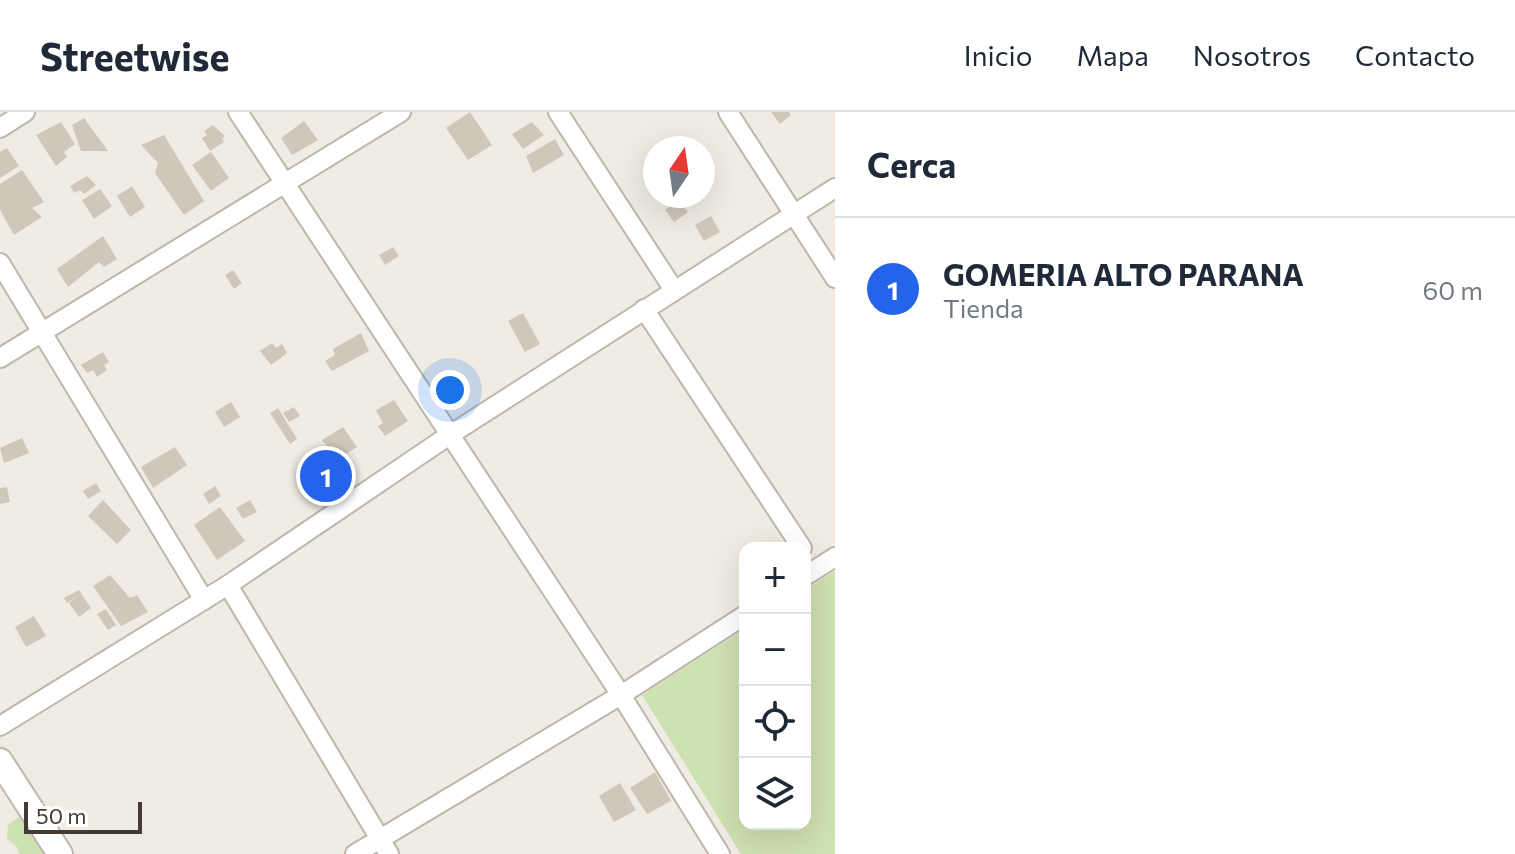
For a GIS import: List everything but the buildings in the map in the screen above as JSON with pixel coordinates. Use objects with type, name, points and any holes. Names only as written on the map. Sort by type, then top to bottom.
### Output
[{"type":"street","points":[[0,128],[25,112]]},
{"type":"street","points":[[238,112],[621,695],[720,854]]},
{"type":"street","points":[[0,358],[401,112]]},
{"type":"street","points":[[558,112],[674,290]]},
{"type":"street","points":[[728,112],[835,278]]},
{"type":"street","points":[[0,726],[228,585],[448,436],[835,188]]},
{"type":"street","points":[[0,263],[204,600]]},
{"type":"street","points":[[644,309],[799,542]]},
{"type":"street","points":[[811,571],[835,557]]},
{"type":"street","points":[[228,585],[389,854]]},
{"type":"street","points":[[355,854],[621,695],[739,619]]},
{"type":"street","points":[[0,761],[60,854]]},
{"type":"green space","points":[[835,571],[835,854],[741,854],[642,695],[739,633],[739,830],[811,830],[811,586]]},
{"type":"green space","points":[[19,817],[48,854],[19,854],[17,847],[7,839],[8,825]]},
{"type":"place","name":"GOMERIA ALTO PARANA","points":[[326,476]]}]
